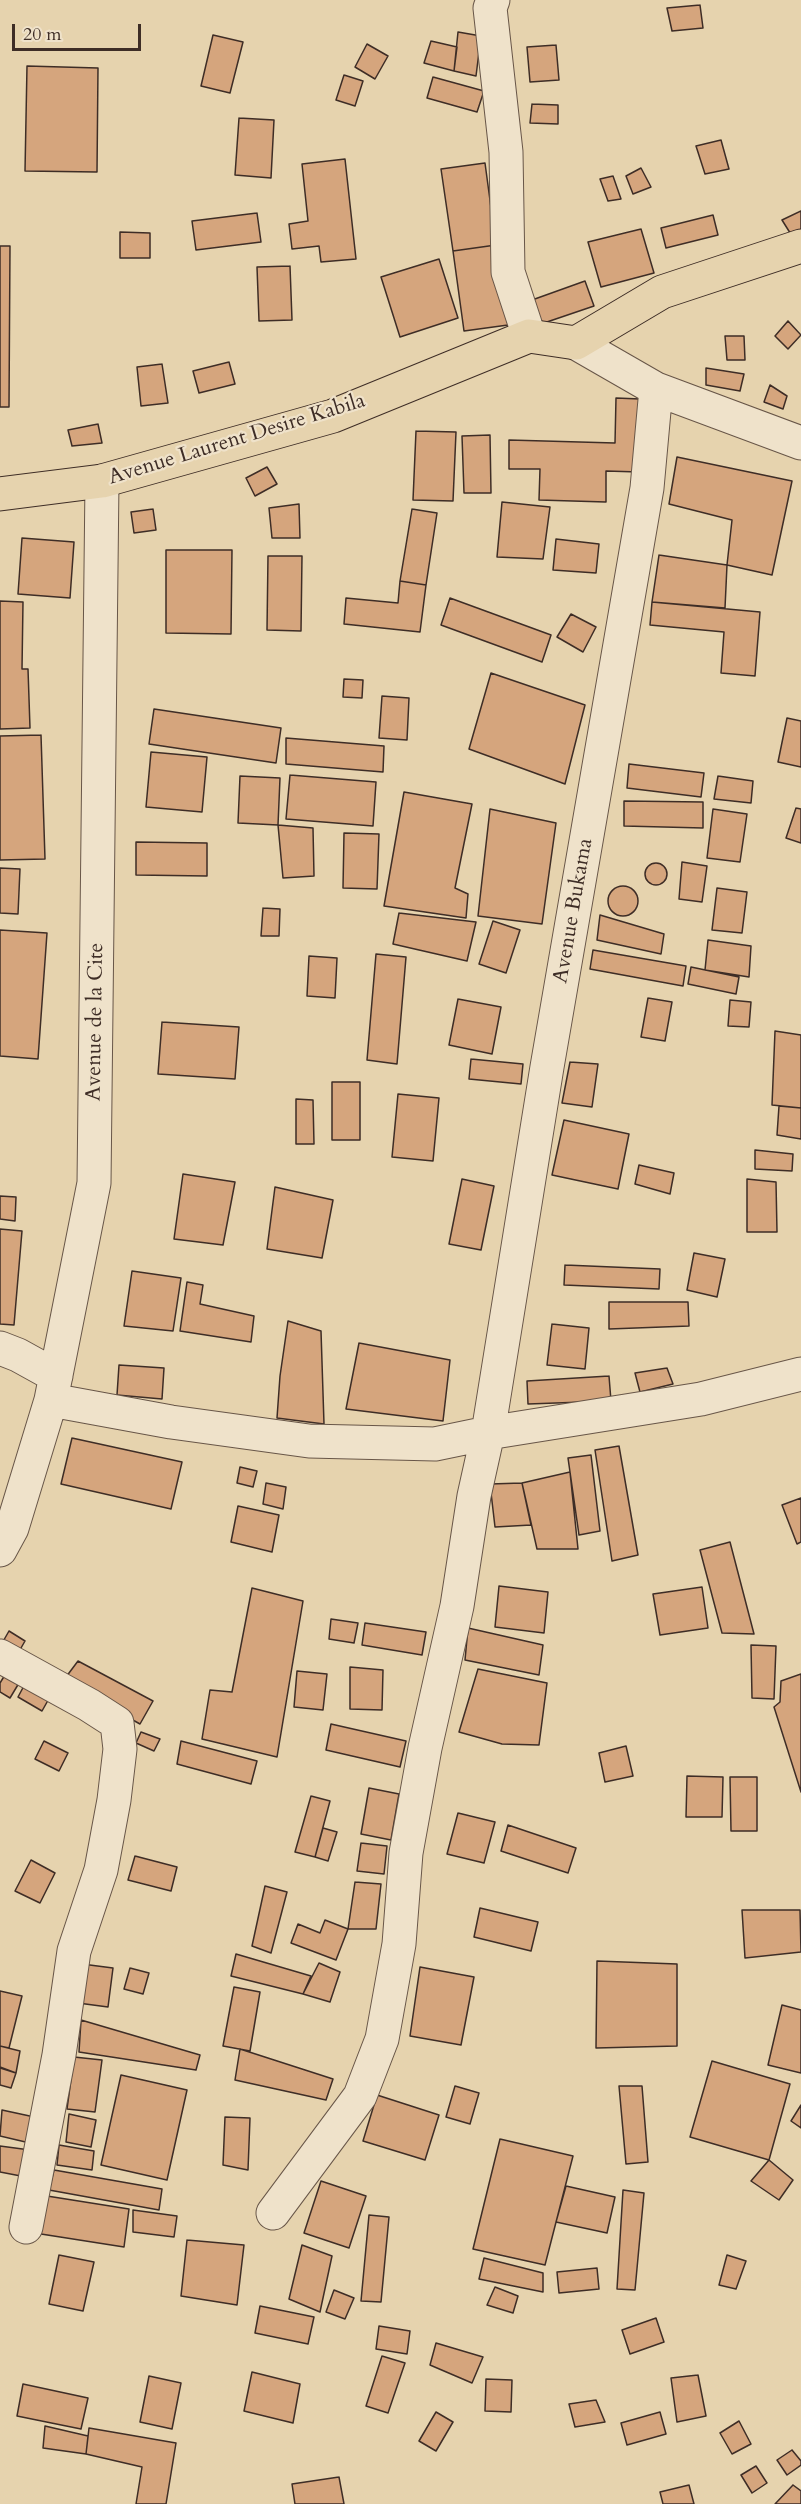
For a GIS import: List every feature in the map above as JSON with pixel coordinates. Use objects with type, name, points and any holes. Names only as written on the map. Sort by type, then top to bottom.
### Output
[{"type":"main road","points":[[529,336],[576,343],[662,292],[801,246]]},
{"type":"main road","name":"Avenue Laurent Desire Kabila","points":[[0,494],[102,481],[333,416],[529,336]]},
{"type":"street","points":[[493,0],[490,8],[506,152],[508,272],[529,336]]},
{"type":"street","points":[[576,343],[656,389],[801,443]]},
{"type":"street","name":"Avenue Bukama","points":[[273,2213],[360,2096],[382,2039],[399,1944],[406,1852],[425,1748],[457,1605],[474,1496],[488,1433],[547,1067],[647,488],[656,389]]},
{"type":"street","name":"Avenue de la Cite","points":[[0,1550],[12,1528],[53,1388],[94,1183],[102,481]]},
{"type":"street","points":[[0,1348],[18,1355],[53,1388],[171,1422],[309,1441],[435,1444],[488,1433],[701,1399],[801,1374]]},
{"type":"street","points":[[0,1656],[117,1723],[120,1749],[102,1870],[74,1951],[59,2055],[26,2228]]},
{"type":"building","points":[[700,5],[703,28],[672,31],[667,8]]},
{"type":"building","points":[[458,32],[481,36],[476,76],[454,71]]},
{"type":"building","points":[[213,35],[243,42],[230,93],[201,86]]},
{"type":"building","points":[[431,41],[457,47],[454,71],[424,63]]},
{"type":"building","points":[[367,44],[388,56],[375,79],[355,67]]},
{"type":"building","points":[[556,45],[559,80],[530,82],[527,47]]},
{"type":"building","points":[[27,66],[98,68],[97,172],[25,171]]},
{"type":"building","points":[[344,75],[363,81],[355,106],[336,100]]},
{"type":"building","points":[[433,77],[484,91],[477,112],[427,98]]},
{"type":"building","points":[[532,104],[558,105],[558,124],[530,123]]},
{"type":"building","points":[[239,118],[274,120],[271,178],[235,175]]},
{"type":"building","points":[[721,140],[729,169],[705,174],[696,146]]},
{"type":"building","points":[[345,159],[356,259],[321,262],[319,246],[292,249],[289,224],[308,221],[302,164]]},
{"type":"building","points":[[485,163],[496,245],[453,251],[441,169]]},
{"type":"building","points":[[641,168],[651,187],[633,194],[626,176]]},
{"type":"building","points":[[613,176],[621,199],[608,201],[600,179]]},
{"type":"building","points":[[801,211],[801,231],[792,236],[782,220]]},
{"type":"building","points":[[257,213],[261,242],[196,250],[192,221]]},
{"type":"building","points":[[713,215],[718,235],[666,248],[661,228]]},
{"type":"building","points":[[641,229],[654,273],[601,287],[588,242]]},
{"type":"building","points":[[120,232],[150,233],[150,258],[120,258]]},
{"type":"building","points":[[496,245],[508,325],[464,331],[453,251]]},
{"type":"building","points":[[0,246],[10,246],[9,407],[0,407]]},
{"type":"building","points":[[439,259],[458,318],[400,337],[381,277]]},
{"type":"building","points":[[290,266],[292,320],[259,321],[257,267]]},
{"type":"building","points":[[585,281],[594,306],[541,324],[532,300]]},
{"type":"building","points":[[788,321],[801,335],[788,349],[775,336]]},
{"type":"building","points":[[725,336],[744,336],[745,360],[727,360]]},
{"type":"building","points":[[229,362],[235,384],[199,393],[193,371]]},
{"type":"building","points":[[162,364],[168,403],[141,406],[137,367]]},
{"type":"building","points":[[706,368],[744,374],[740,391],[706,385]]},
{"type":"building","points":[[770,385],[787,396],[783,409],[764,402]]},
{"type":"building","points":[[616,398],[640,399],[639,472],[606,471],[606,502],[539,500],[540,469],[509,469],[509,440],[615,443]]},
{"type":"building","points":[[98,424],[102,443],[72,446],[68,430]]},
{"type":"building","points":[[416,431],[456,432],[453,501],[413,500]]},
{"type":"building","points":[[490,435],[491,493],[464,493],[462,436]]},
{"type":"building","points":[[677,457],[792,481],[772,575],[727,565],[732,520],[669,504]]},
{"type":"building","points":[[267,467],[277,484],[255,496],[246,478]]},
{"type":"building","points":[[502,502],[550,507],[543,559],[497,557]]},
{"type":"building","points":[[299,504],[300,538],[272,538],[269,508]]},
{"type":"building","points":[[153,509],[156,530],[134,533],[131,512]]},
{"type":"building","points":[[412,509],[437,513],[426,585],[400,581]]},
{"type":"building","points":[[22,538],[74,542],[70,598],[18,594]]},
{"type":"building","points":[[556,539],[599,544],[596,573],[553,570]]},
{"type":"building","points":[[166,550],[232,550],[231,634],[166,633]]},
{"type":"building","points":[[659,555],[727,565],[725,608],[652,602]]},
{"type":"building","points":[[268,556],[302,556],[301,631],[267,630]]},
{"type":"building","points":[[400,581],[426,585],[420,632],[344,624],[346,598],[398,603]]},
{"type":"building","points":[[450,598],[551,635],[542,662],[441,625]]},
{"type":"building","points":[[0,601],[23,602],[22,669],[28,669],[30,728],[0,729]]},
{"type":"building","points":[[652,602],[760,612],[755,676],[721,673],[724,632],[650,625]]},
{"type":"building","points":[[571,614],[596,627],[583,652],[557,637]]},
{"type":"building","points":[[491,673],[585,705],[565,784],[469,749]]},
{"type":"building","points":[[344,679],[363,680],[362,698],[343,697]]},
{"type":"building","points":[[382,696],[409,698],[407,740],[379,738]]},
{"type":"building","points":[[154,709],[281,728],[276,763],[149,744]]},
{"type":"building","points":[[787,718],[801,721],[801,767],[778,762]]},
{"type":"building","points":[[41,735],[45,859],[0,860],[0,736]]},
{"type":"building","points":[[286,738],[384,746],[383,772],[286,764]]},
{"type":"building","points":[[151,752],[207,757],[202,812],[146,807]]},
{"type":"building","points":[[629,764],[704,773],[701,797],[627,788]]},
{"type":"building","points":[[290,775],[376,782],[373,826],[286,819]]},
{"type":"building","points":[[240,776],[280,778],[278,825],[238,823]]},
{"type":"building","points":[[718,776],[753,781],[751,803],[714,799]]},
{"type":"building","points":[[404,792],[472,804],[455,888],[468,894],[466,918],[384,906]]},
{"type":"building","points":[[624,801],[703,802],[703,828],[624,826]]},
{"type":"building","points":[[796,808],[801,809],[801,843],[786,838]]},
{"type":"building","points":[[490,809],[556,823],[542,924],[478,916]]},
{"type":"building","points":[[713,809],[747,814],[740,862],[707,858]]},
{"type":"building","points":[[278,825],[313,828],[314,876],[283,878]]},
{"type":"building","points":[[344,833],[379,834],[377,889],[343,888]]},
{"type":"building","points":[[136,842],[207,843],[207,876],[136,875]]},
{"type":"building","points":[[682,862],[707,866],[702,902],[679,899]]},
{"type":"building","points":[[656,863],[664,866],[667,874],[664,882],[656,885],[648,882],[645,874],[648,866]]},
{"type":"building","points":[[0,868],[20,869],[18,914],[0,913]]},
{"type":"building","points":[[623,886],[634,890],[638,901],[634,912],[623,916],[612,912],[608,901],[612,890]]},
{"type":"building","points":[[717,888],[747,892],[742,933],[712,930]]},
{"type":"building","points":[[263,908],[280,909],[279,936],[261,936]]},
{"type":"building","points":[[399,913],[476,922],[467,961],[393,944]]},
{"type":"building","points":[[600,915],[664,934],[661,954],[597,940]]},
{"type":"building","points":[[493,921],[520,930],[506,973],[479,964]]},
{"type":"building","points":[[0,930],[47,933],[38,1059],[0,1056]]},
{"type":"building","points":[[708,940],[751,946],[749,977],[705,970]]},
{"type":"building","points":[[593,950],[686,966],[683,986],[590,969]]},
{"type":"building","points":[[376,954],[406,957],[397,1064],[367,1060]]},
{"type":"building","points":[[309,956],[337,958],[335,998],[307,996]]},
{"type":"building","points":[[691,967],[739,977],[736,994],[688,984]]},
{"type":"building","points":[[648,998],[672,1002],[665,1041],[641,1037]]},
{"type":"building","points":[[458,999],[501,1007],[492,1054],[449,1045]]},
{"type":"building","points":[[730,1000],[751,1002],[749,1027],[728,1026]]},
{"type":"building","points":[[162,1022],[239,1027],[235,1079],[158,1074]]},
{"type":"building","points":[[775,1031],[801,1035],[801,1108],[772,1105]]},
{"type":"building","points":[[471,1059],[523,1064],[521,1084],[469,1079]]},
{"type":"building","points":[[570,1062],[598,1064],[592,1107],[562,1103]]},
{"type":"building","points":[[332,1082],[360,1082],[360,1140],[332,1140]]},
{"type":"building","points":[[398,1094],[439,1098],[433,1161],[392,1157]]},
{"type":"building","points":[[296,1099],[313,1100],[314,1144],[296,1144]]},
{"type":"building","points":[[779,1106],[801,1108],[801,1139],[777,1135]]},
{"type":"building","points":[[564,1120],[629,1134],[618,1189],[552,1175]]},
{"type":"building","points":[[755,1150],[793,1154],[792,1171],[755,1169]]},
{"type":"building","points":[[639,1165],[674,1173],[670,1194],[635,1184]]},
{"type":"building","points":[[183,1174],[235,1182],[223,1245],[174,1239]]},
{"type":"building","points":[[462,1179],[494,1186],[481,1250],[449,1244]]},
{"type":"building","points":[[747,1179],[776,1182],[777,1232],[747,1232]]},
{"type":"building","points":[[275,1187],[333,1200],[322,1258],[267,1249]]},
{"type":"building","points":[[0,1196],[16,1197],[15,1221],[0,1219]]},
{"type":"building","points":[[0,1229],[22,1231],[14,1325],[0,1324]]},
{"type":"building","points":[[694,1253],[725,1259],[717,1297],[687,1290]]},
{"type":"building","points":[[565,1265],[660,1269],[659,1289],[564,1285]]},
{"type":"building","points":[[132,1271],[181,1278],[173,1331],[124,1326]]},
{"type":"building","points":[[187,1282],[203,1285],[200,1304],[254,1316],[251,1342],[180,1331]]},
{"type":"building","points":[[609,1302],[688,1302],[689,1326],[609,1329]]},
{"type":"building","points":[[288,1321],[321,1331],[324,1424],[277,1418]]},
{"type":"building","points":[[552,1324],[589,1328],[585,1369],[547,1365]]},
{"type":"building","points":[[359,1343],[450,1360],[443,1421],[346,1409]]},
{"type":"building","points":[[119,1365],[164,1368],[162,1399],[117,1395]]},
{"type":"building","points":[[667,1368],[673,1384],[640,1392],[635,1373]]},
{"type":"building","points":[[609,1376],[611,1401],[528,1404],[527,1381]]},
{"type":"building","points":[[72,1438],[182,1462],[171,1509],[61,1484]]},
{"type":"building","points":[[619,1446],[638,1555],[612,1561],[595,1450]]},
{"type":"building","points":[[591,1455],[600,1531],[579,1535],[568,1458]]},
{"type":"building","points":[[240,1467],[257,1471],[253,1487],[237,1483]]},
{"type":"building","points":[[570,1472],[578,1549],[537,1549],[522,1483]]},
{"type":"building","points":[[266,1483],[286,1487],[283,1509],[263,1504]]},
{"type":"building","points":[[522,1483],[531,1525],[495,1527],[490,1484]]},
{"type":"building","points":[[801,1498],[801,1542],[797,1544],[782,1505]]},
{"type":"building","points":[[238,1506],[279,1515],[272,1552],[231,1542]]},
{"type":"building","points":[[730,1542],[754,1634],[722,1633],[700,1550]]},
{"type":"building","points":[[499,1586],[548,1592],[544,1633],[495,1627]]},
{"type":"building","points":[[702,1587],[708,1628],[660,1635],[653,1594]]},
{"type":"building","points":[[252,1588],[303,1601],[277,1757],[202,1739],[210,1690],[232,1692]]},
{"type":"building","points":[[331,1619],[358,1623],[354,1643],[329,1639]]},
{"type":"building","points":[[365,1623],[426,1632],[422,1655],[362,1645]]},
{"type":"building","points":[[468,1628],[543,1645],[539,1675],[465,1660]]},
{"type":"building","points":[[9,1631],[25,1641],[17,1655],[1,1645]]},
{"type":"building","points":[[751,1645],[776,1646],[774,1699],[752,1698]]},
{"type":"building","points":[[78,1661],[153,1701],[140,1724],[63,1681]]},
{"type":"building","points":[[350,1667],[383,1670],[382,1710],[350,1709]]},
{"type":"building","points":[[478,1669],[547,1683],[539,1745],[502,1744],[459,1732]]},
{"type":"building","points":[[8,1670],[22,1678],[10,1698],[0,1692],[0,1683]]},
{"type":"building","points":[[297,1671],[327,1674],[323,1710],[294,1707]]},
{"type":"building","points":[[801,1674],[801,1792],[774,1707],[780,1702],[781,1681]]},
{"type":"building","points":[[26,1682],[51,1695],[42,1711],[18,1697]]},
{"type":"building","points":[[331,1724],[406,1741],[400,1767],[326,1750]]},
{"type":"building","points":[[141,1732],[160,1739],[154,1751],[136,1743]]},
{"type":"building","points":[[44,1741],[68,1753],[59,1771],[35,1759]]},
{"type":"building","points":[[181,1741],[257,1761],[251,1784],[177,1764]]},
{"type":"building","points":[[626,1746],[633,1776],[605,1782],[599,1753]]},
{"type":"building","points":[[687,1776],[723,1777],[722,1817],[686,1817]]},
{"type":"building","points":[[730,1777],[757,1777],[757,1831],[731,1831]]},
{"type":"building","points":[[369,1788],[399,1794],[391,1840],[361,1834]]},
{"type":"building","points":[[311,1796],[330,1801],[315,1857],[295,1852]]},
{"type":"building","points":[[458,1813],[495,1822],[484,1863],[447,1854]]},
{"type":"building","points":[[508,1825],[576,1848],[568,1873],[501,1851]]},
{"type":"building","points":[[323,1828],[337,1832],[328,1861],[315,1857]]},
{"type":"building","points":[[361,1843],[387,1846],[384,1874],[357,1871]]},
{"type":"building","points":[[135,1856],[177,1867],[171,1891],[128,1880]]},
{"type":"building","points":[[31,1860],[55,1873],[40,1903],[15,1891]]},
{"type":"building","points":[[355,1882],[381,1884],[376,1929],[348,1929]]},
{"type":"building","points":[[265,1886],[287,1892],[271,1953],[252,1946]]},
{"type":"building","points":[[480,1908],[538,1922],[531,1951],[474,1937]]},
{"type":"building","points":[[742,1910],[800,1910],[801,1952],[745,1958]]},
{"type":"building","points":[[325,1920],[348,1929],[336,1960],[291,1943],[298,1924],[320,1933]]},
{"type":"building","points":[[236,1954],[311,1976],[303,1994],[231,1976]]},
{"type":"building","points":[[597,1961],[677,1964],[677,2046],[596,2048]]},
{"type":"building","points":[[319,1963],[340,1972],[330,2002],[303,1994]]},
{"type":"building","points":[[82,1964],[113,1968],[108,2007],[78,2003]]},
{"type":"building","points":[[420,1967],[474,1977],[461,2045],[410,2036]]},
{"type":"building","points":[[130,1968],[149,1973],[143,1994],[124,1989]]},
{"type":"building","points":[[234,1987],[260,1992],[250,2051],[223,2046]]},
{"type":"building","points":[[0,1991],[22,1996],[9,2048],[0,2046]]},
{"type":"building","points":[[782,2005],[801,2010],[801,2073],[768,2065]]},
{"type":"building","points":[[81,2020],[200,2055],[196,2070],[79,2052]]},
{"type":"building","points":[[0,2046],[20,2051],[16,2073],[0,2068]]},
{"type":"building","points":[[240,2049],[333,2079],[326,2100],[235,2080]]},
{"type":"building","points":[[74,2057],[102,2060],[95,2112],[67,2109]]},
{"type":"building","points":[[712,2061],[790,2084],[769,2160],[690,2137]]},
{"type":"building","points":[[0,2067],[16,2073],[11,2088],[0,2085]]},
{"type":"building","points":[[121,2075],[187,2090],[167,2180],[101,2165]]},
{"type":"building","points":[[455,2086],[479,2093],[470,2124],[446,2117]]},
{"type":"building","points":[[619,2086],[642,2086],[648,2162],[626,2164]]},
{"type":"building","points":[[377,2095],[439,2115],[425,2160],[363,2141]]},
{"type":"building","points":[[801,2105],[801,2128],[791,2121]]},
{"type":"building","points":[[2,2110],[39,2118],[34,2144],[0,2136]]},
{"type":"building","points":[[69,2114],[96,2120],[91,2147],[66,2142]]},
{"type":"building","points":[[225,2117],[250,2118],[248,2170],[223,2165]]},
{"type":"building","points":[[500,2139],[573,2156],[545,2265],[473,2249]]},
{"type":"building","points":[[59,2145],[94,2151],[92,2170],[57,2165]]},
{"type":"building","points":[[0,2146],[30,2150],[26,2177],[0,2172]]},
{"type":"building","points":[[769,2160],[793,2180],[779,2200],[751,2181]]},
{"type":"building","points":[[54,2170],[162,2189],[159,2210],[49,2190]]},
{"type":"building","points":[[321,2181],[366,2196],[349,2248],[304,2233]]},
{"type":"building","points":[[566,2186],[615,2197],[607,2233],[556,2222]]},
{"type":"building","points":[[623,2190],[644,2193],[635,2290],[617,2289]]},
{"type":"building","points":[[47,2196],[129,2209],[124,2247],[41,2234]]},
{"type":"building","points":[[133,2210],[177,2216],[174,2237],[133,2232]]},
{"type":"building","points":[[369,2215],[389,2217],[381,2302],[361,2301]]},
{"type":"building","points":[[187,2240],[244,2245],[237,2305],[181,2296]]},
{"type":"building","points":[[302,2245],[332,2256],[320,2312],[289,2299]]},
{"type":"building","points":[[59,2255],[94,2262],[83,2311],[49,2304]]},
{"type":"building","points":[[727,2255],[746,2261],[736,2289],[719,2285]]},
{"type":"building","points":[[484,2258],[543,2273],[543,2292],[479,2279]]},
{"type":"building","points":[[597,2268],[599,2289],[559,2293],[557,2272]]},
{"type":"building","points":[[495,2287],[518,2296],[513,2313],[487,2305]]},
{"type":"building","points":[[334,2290],[354,2298],[345,2319],[326,2312]]},
{"type":"building","points":[[260,2306],[314,2317],[308,2344],[255,2333]]},
{"type":"building","points":[[656,2318],[664,2342],[630,2354],[622,2330]]},
{"type":"building","points":[[379,2326],[410,2331],[407,2354],[376,2349]]},
{"type":"building","points":[[436,2343],[483,2357],[472,2383],[430,2365]]},
{"type":"building","points":[[382,2356],[405,2363],[388,2413],[366,2406]]},
{"type":"building","points":[[252,2372],[300,2384],[293,2423],[244,2411]]},
{"type":"building","points":[[698,2375],[706,2416],[677,2422],[671,2378]]},
{"type":"building","points":[[149,2376],[181,2383],[172,2429],[140,2422]]},
{"type":"building","points":[[486,2379],[512,2380],[511,2412],[485,2411]]},
{"type":"building","points":[[23,2384],[88,2398],[81,2429],[17,2416]]},
{"type":"building","points":[[596,2400],[605,2422],[575,2427],[569,2404]]},
{"type":"building","points":[[436,2412],[453,2422],[436,2451],[419,2441]]},
{"type":"building","points":[[660,2412],[666,2434],[627,2445],[621,2423]]},
{"type":"building","points":[[739,2421],[751,2444],[732,2454],[720,2433]]},
{"type":"building","points":[[45,2426],[88,2436],[86,2454],[43,2448]]},
{"type":"building","points":[[89,2428],[176,2443],[166,2504],[136,2504],[142,2467],[86,2454]]},
{"type":"building","points":[[792,2450],[801,2461],[801,2465],[787,2475],[777,2460]]},
{"type":"building","points":[[756,2466],[767,2483],[752,2493],[741,2475]]},
{"type":"building","points":[[339,2477],[344,2504],[295,2504],[292,2484]]},
{"type":"building","points":[[689,2485],[694,2504],[663,2504],[660,2492]]},
{"type":"building","points":[[793,2485],[801,2491],[801,2504],[775,2504]]}]
